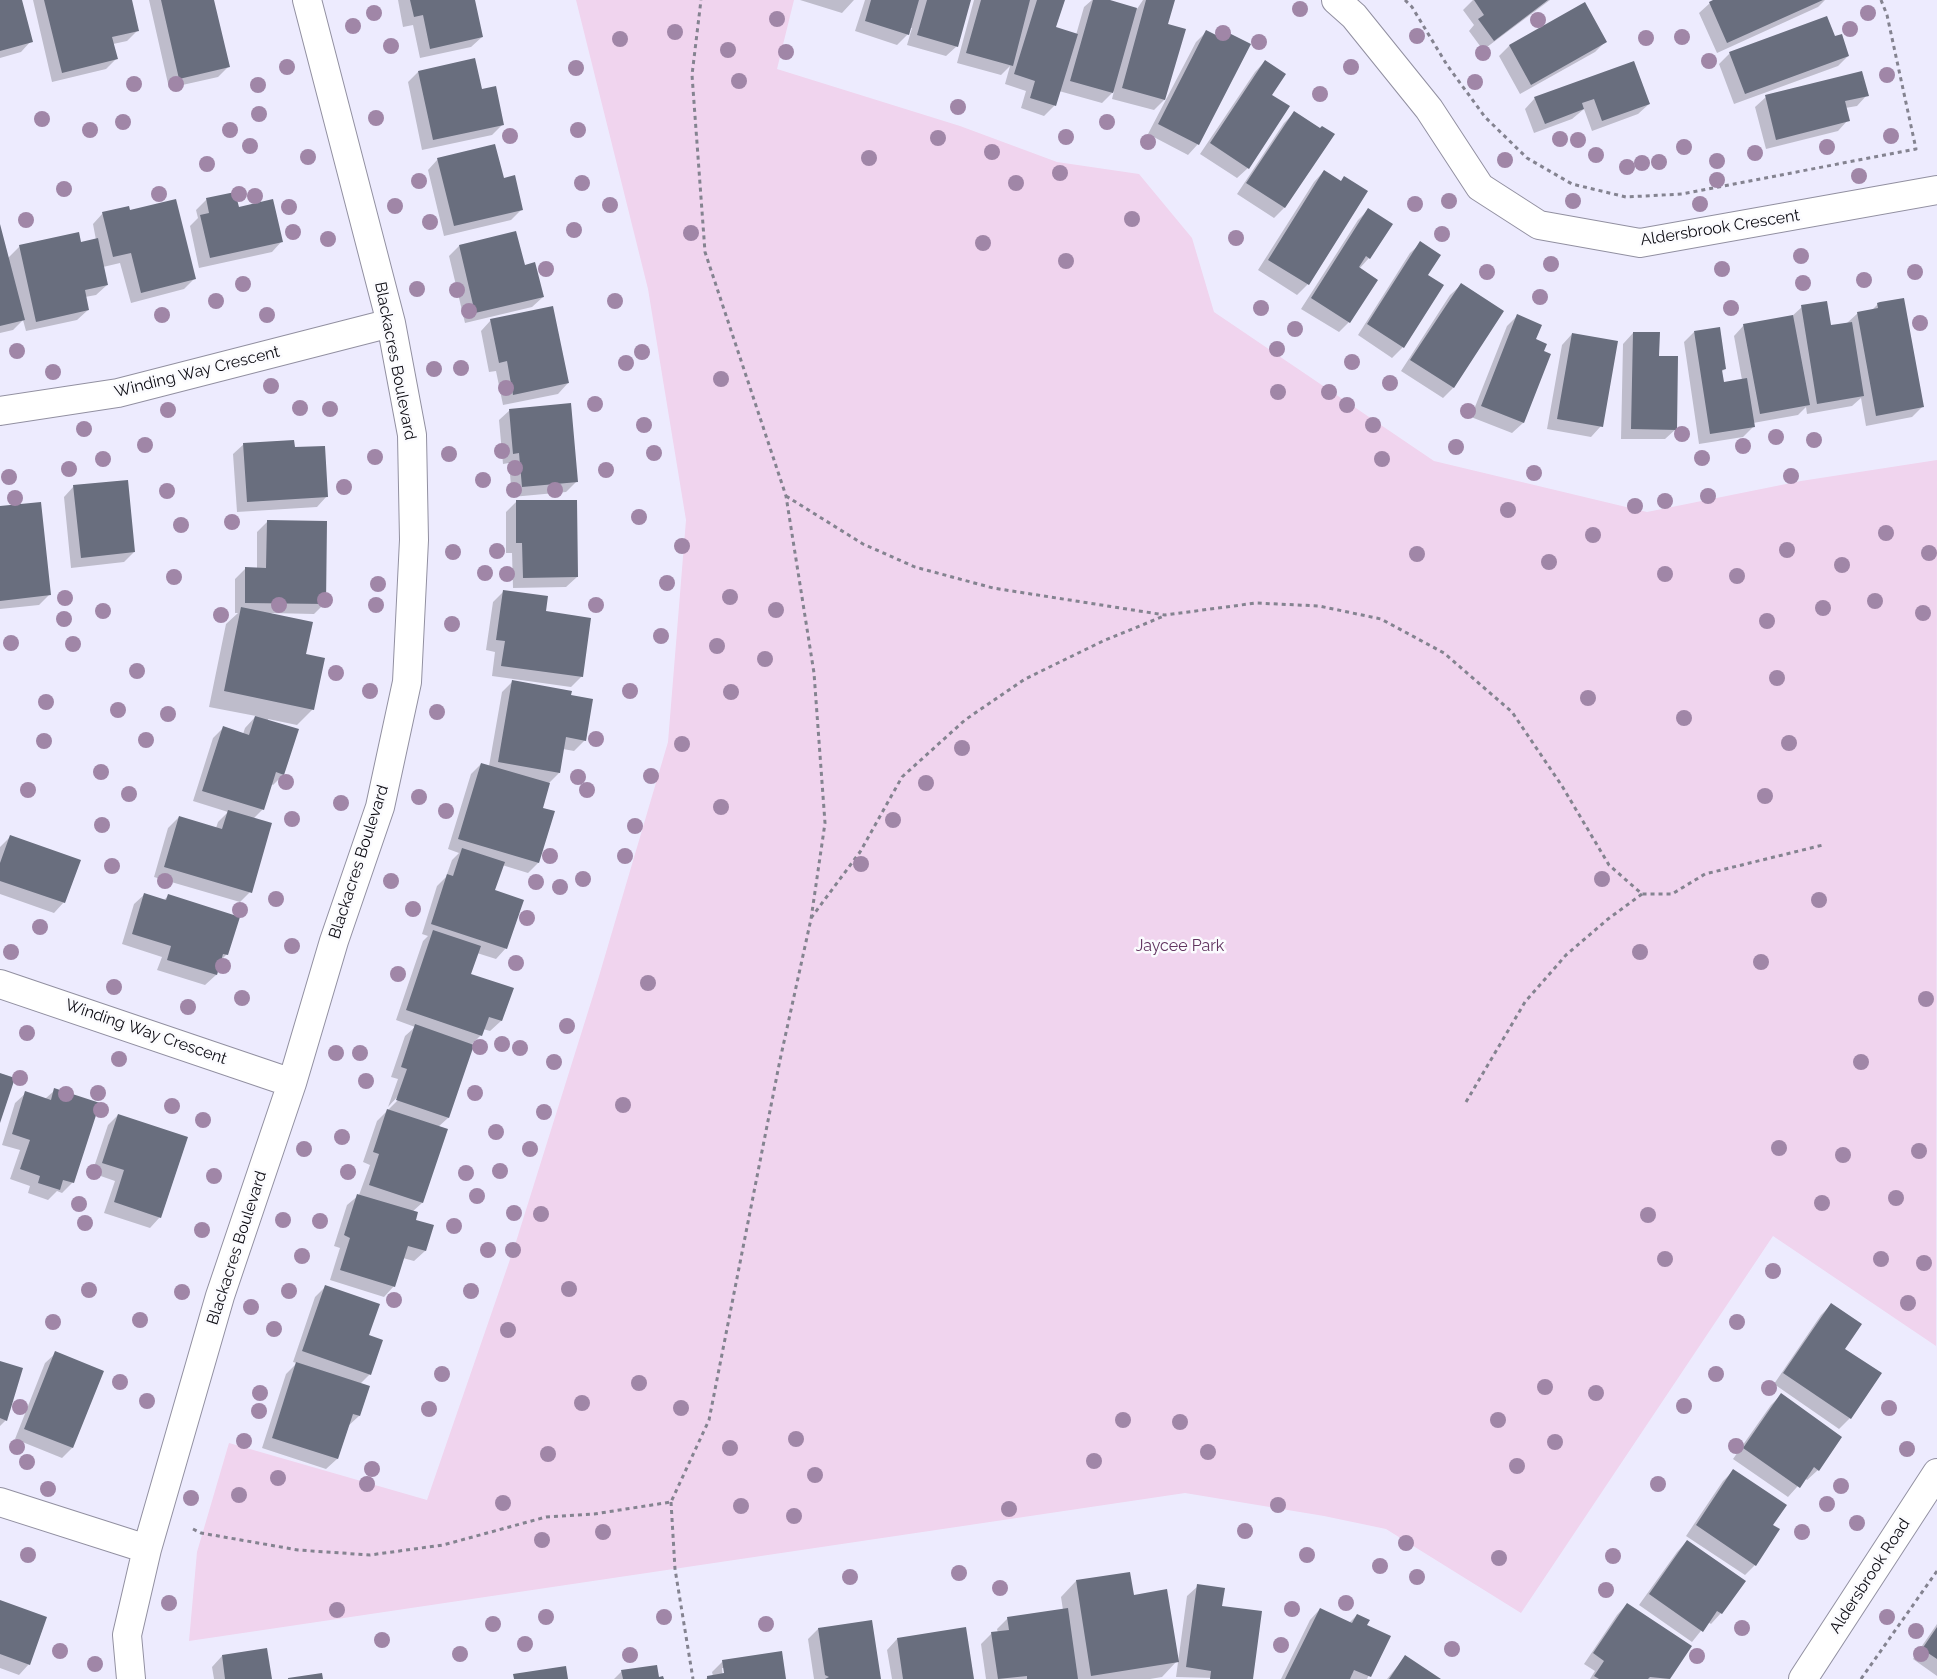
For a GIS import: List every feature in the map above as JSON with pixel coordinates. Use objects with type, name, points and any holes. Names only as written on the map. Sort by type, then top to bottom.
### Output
[{"type":"street","name":"Blackacres Boulevard","points":[[131,1679],[127,1635],[147,1549],[220,1296],[292,1083],[334,941],[380,807],[407,682],[414,540],[412,436],[391,323],[307,0]]},
{"type":"street","name":"Aldersbrook Crescent","points":[[1336,0],[1354,16],[1429,109],[1480,187],[1539,224],[1640,243],[1937,190]]},
{"type":"street","name":"Winding Way Crescent","points":[[0,411],[118,393],[391,323]]},
{"type":"street","name":"Winding Way Crescent","points":[[0,984],[292,1083]]},
{"type":"street","name":"Aldersbrook Road","points":[[1813,1675],[1937,1473]]},
{"type":"street","points":[[0,1502],[147,1549]]},
{"type":"path","points":[[693,1679],[675,1569],[671,1502],[710,1420],[780,1060],[811,919],[825,823],[814,673],[786,496],[705,252],[692,75],[701,0]]},
{"type":"path","points":[[1405,0],[1412,7],[1447,65],[1485,116],[1527,158],[1572,184],[1626,197],[1682,194],[1916,149],[1887,15],[1881,0]]},
{"type":"path","points":[[786,496],[863,544],[915,567],[993,588],[1165,615]]},
{"type":"path","points":[[811,919],[860,852],[902,778],[965,720],[1025,679],[1103,641],[1165,615],[1256,603],[1318,606],[1381,619],[1444,653],[1512,712],[1562,786],[1609,865],[1642,894]]},
{"type":"path","points":[[1466,1102],[1525,1002],[1566,956],[1608,919],[1642,894],[1672,894],[1705,874],[1822,845]]},
{"type":"path","points":[[193,1530],[298,1550],[370,1556],[444,1545],[546,1517],[594,1514],[671,1502]]},
{"type":"path","points":[[1861,1679],[1937,1571]]},
{"type":"green space","name":"Jaycee Park","points":[[576,0],[794,0],[777,69],[960,126],[1057,162],[1139,174],[1192,238],[1214,312],[1434,461],[1647,512],[1801,481],[1937,460],[1936,1346],[1773,1236],[1521,1613],[1386,1529],[1324,1516],[1185,1493],[189,1641],[197,1552],[229,1443],[427,1500],[515,1245],[597,983],[668,742],[686,520],[648,289]]},
{"type":"building","points":[[0,0],[22,0],[33,42],[0,51]]},
{"type":"building","points":[[44,0],[132,0],[139,31],[112,37],[118,59],[62,73]]},
{"type":"building","points":[[161,0],[214,0],[230,67],[179,79]]},
{"type":"building","points":[[410,0],[475,0],[483,37],[430,49],[423,15],[414,17]]},
{"type":"building","points":[[871,0],[919,0],[909,35],[865,21]]},
{"type":"building","points":[[927,0],[971,0],[958,47],[917,35]]},
{"type":"building","points":[[981,0],[1030,0],[1013,66],[966,53]]},
{"type":"building","points":[[1037,0],[1065,0],[1056,27],[1078,34],[1056,106],[1030,98],[1035,81],[1014,74]]},
{"type":"building","points":[[1093,0],[1110,0],[1137,8],[1113,93],[1070,81]]},
{"type":"building","points":[[1146,0],[1175,0],[1168,24],[1186,29],[1165,100],[1122,88]]},
{"type":"building","points":[[1474,0],[1548,0],[1494,41],[1478,19],[1484,15]]},
{"type":"building","points":[[1713,0],[1823,0],[1727,43],[1709,2]]},
{"type":"building","points":[[1585,2],[1607,42],[1531,85],[1509,45]]},
{"type":"building","points":[[1827,16],[1835,36],[1842,34],[1849,56],[1745,94],[1729,52]]},
{"type":"building","points":[[1206,30],[1224,39],[1227,32],[1251,44],[1199,145],[1158,124]]},
{"type":"building","points":[[475,58],[482,89],[496,86],[504,125],[433,140],[418,71]]},
{"type":"building","points":[[1265,60],[1286,74],[1272,95],[1290,106],[1249,169],[1210,143]]},
{"type":"building","points":[[1634,61],[1650,104],[1602,121],[1594,99],[1582,103],[1584,109],[1545,124],[1534,97]]},
{"type":"building","points":[[1862,71],[1869,96],[1845,101],[1850,121],[1776,140],[1765,95]]},
{"type":"building","points":[[1294,111],[1320,128],[1322,126],[1335,134],[1285,208],[1246,183]]},
{"type":"building","points":[[495,144],[504,178],[515,175],[523,210],[454,226],[437,158]]},
{"type":"building","points":[[1324,170],[1341,181],[1344,176],[1368,191],[1309,285],[1268,260]]},
{"type":"building","points":[[235,192],[239,207],[273,199],[283,242],[210,258],[200,215],[209,213],[206,198]]},
{"type":"building","points":[[176,199],[196,279],[141,293],[131,253],[113,257],[102,212],[129,206],[130,210]]},
{"type":"building","points":[[1368,208],[1393,224],[1370,259],[1366,256],[1359,267],[1378,280],[1350,323],[1311,298]]},
{"type":"building","points":[[0,224],[25,320],[0,326]]},
{"type":"building","points":[[516,231],[525,265],[535,262],[544,297],[475,313],[459,245]]},
{"type":"building","points":[[79,232],[81,242],[98,238],[108,285],[85,290],[89,310],[36,322],[19,245]]},
{"type":"building","points":[[1420,241],[1441,255],[1428,275],[1444,285],[1404,348],[1367,324]]},
{"type":"building","points":[[1461,283],[1504,311],[1454,388],[1410,360]]},
{"type":"building","points":[[1904,298],[1924,407],[1876,416],[1857,312],[1878,308],[1877,303],[1880,302]]},
{"type":"building","points":[[1827,301],[1831,325],[1852,322],[1864,396],[1817,404],[1801,305]]},
{"type":"building","points":[[553,306],[569,383],[513,395],[507,361],[499,363],[490,319]]},
{"type":"building","points":[[1517,314],[1542,325],[1536,339],[1547,344],[1544,351],[1551,354],[1524,423],[1481,406]]},
{"type":"building","points":[[1793,315],[1810,405],[1760,414],[1743,324]]},
{"type":"building","points":[[1720,327],[1726,369],[1722,370],[1724,382],[1747,378],[1755,427],[1710,434],[1694,331]]},
{"type":"building","points":[[1633,332],[1660,332],[1659,356],[1678,356],[1677,430],[1631,429]]},
{"type":"building","points":[[1572,333],[1618,341],[1603,427],[1557,419]]},
{"type":"building","points":[[571,403],[578,482],[522,487],[519,453],[513,454],[509,409]]},
{"type":"building","points":[[294,440],[295,447],[325,446],[328,497],[247,502],[243,443]]},
{"type":"building","points":[[128,480],[135,552],[81,558],[73,485]]},
{"type":"building","points":[[516,500],[577,500],[578,577],[523,578],[522,543],[516,543]]},
{"type":"building","points":[[41,502],[51,595],[0,601],[0,506]]},
{"type":"building","points":[[267,520],[327,521],[326,604],[245,603],[245,567],[266,568]]},
{"type":"building","points":[[503,590],[548,596],[546,611],[591,618],[583,677],[501,666],[505,641],[496,640]]},
{"type":"building","points":[[241,607],[313,622],[306,654],[325,658],[314,710],[224,691]]},
{"type":"building","points":[[512,680],[572,691],[571,695],[593,699],[586,741],[566,737],[560,773],[498,762]]},
{"type":"building","points":[[255,716],[299,729],[284,775],[276,772],[264,810],[202,791],[223,726],[249,735]]},
{"type":"building","points":[[481,763],[550,783],[543,808],[555,811],[539,863],[458,839]]},
{"type":"building","points":[[228,810],[272,823],[252,893],[164,867],[179,816],[222,829]]},
{"type":"building","points":[[10,835],[81,860],[65,903],[0,881],[0,863]]},
{"type":"building","points":[[462,848],[505,862],[495,890],[524,900],[507,949],[431,924],[447,874],[453,876]]},
{"type":"building","points":[[144,893],[166,900],[168,894],[240,917],[228,955],[223,954],[217,975],[167,960],[171,946],[132,934]]},
{"type":"building","points":[[433,930],[481,946],[471,974],[514,988],[502,1021],[489,1017],[482,1036],[406,1010]]},
{"type":"building","points":[[415,1024],[474,1045],[449,1118],[396,1100],[407,1069],[401,1067]]},
{"type":"building","points":[[0,1073],[15,1078],[0,1123]]},
{"type":"building","points":[[54,1088],[100,1103],[74,1183],[63,1180],[60,1190],[38,1183],[40,1176],[20,1169],[30,1140],[12,1134],[25,1091],[51,1100]]},
{"type":"building","points":[[387,1109],[448,1129],[423,1203],[369,1185],[379,1154],[373,1152]]},
{"type":"building","points":[[118,1114],[188,1137],[161,1218],[114,1202],[124,1170],[102,1163]]},
{"type":"building","points":[[357,1194],[418,1212],[416,1220],[434,1225],[426,1251],[408,1246],[395,1287],[340,1270],[350,1238],[344,1235]]},
{"type":"building","points":[[325,1285],[380,1304],[369,1335],[383,1340],[371,1375],[302,1351]]},
{"type":"building","points":[[1831,1303],[1862,1324],[1845,1349],[1882,1373],[1851,1419],[1783,1373]]},
{"type":"building","points":[[55,1351],[104,1371],[73,1448],[24,1429]]},
{"type":"building","points":[[0,1361],[23,1368],[7,1421],[0,1418]]},
{"type":"building","points":[[296,1362],[370,1386],[360,1416],[353,1414],[338,1459],[272,1438]]},
{"type":"building","points":[[1781,1393],[1842,1437],[1819,1471],[1814,1467],[1800,1488],[1743,1448]]},
{"type":"building","points":[[1733,1469],[1787,1505],[1773,1525],[1780,1529],[1756,1566],[1696,1525]]},
{"type":"building","points":[[1687,1540],[1746,1581],[1722,1614],[1717,1611],[1703,1632],[1649,1594]]},
{"type":"building","points":[[1130,1572],[1134,1595],[1167,1589],[1179,1662],[1091,1676],[1076,1580]]},
{"type":"building","points":[[1197,1584],[1225,1588],[1222,1606],[1262,1611],[1253,1679],[1210,1679],[1211,1671],[1186,1667]]},
{"type":"building","points":[[0,1600],[47,1617],[30,1665],[0,1654]]},
{"type":"building","points":[[1627,1603],[1692,1646],[1670,1679],[1650,1677],[1648,1679],[1599,1679],[1594,1676],[1604,1661],[1593,1653]]},
{"type":"building","points":[[1068,1608],[1078,1679],[1027,1679],[1027,1676],[998,1679],[991,1632],[1009,1630],[1007,1617]]},
{"type":"building","points":[[1320,1608],[1352,1623],[1357,1614],[1370,1620],[1367,1625],[1391,1636],[1371,1677],[1354,1670],[1350,1679],[1285,1679]]},
{"type":"building","points":[[872,1620],[881,1679],[825,1679],[829,1677],[825,1675],[818,1628]]},
{"type":"building","points":[[966,1627],[974,1679],[903,1679],[897,1638]]},
{"type":"building","points":[[1937,1627],[1937,1659],[1922,1649]]},
{"type":"building","points":[[267,1648],[272,1679],[225,1679],[222,1655]]},
{"type":"building","points":[[782,1651],[786,1679],[707,1679],[707,1676],[724,1673],[722,1660]]},
{"type":"building","points":[[1405,1655],[1441,1679],[1389,1679]]},
{"type":"building","points":[[657,1665],[659,1677],[663,1676],[664,1679],[623,1679],[621,1670]]},
{"type":"building","points":[[566,1666],[568,1679],[514,1679],[513,1674]]},
{"type":"building","points":[[322,1673],[323,1679],[288,1679],[288,1678]]}]
